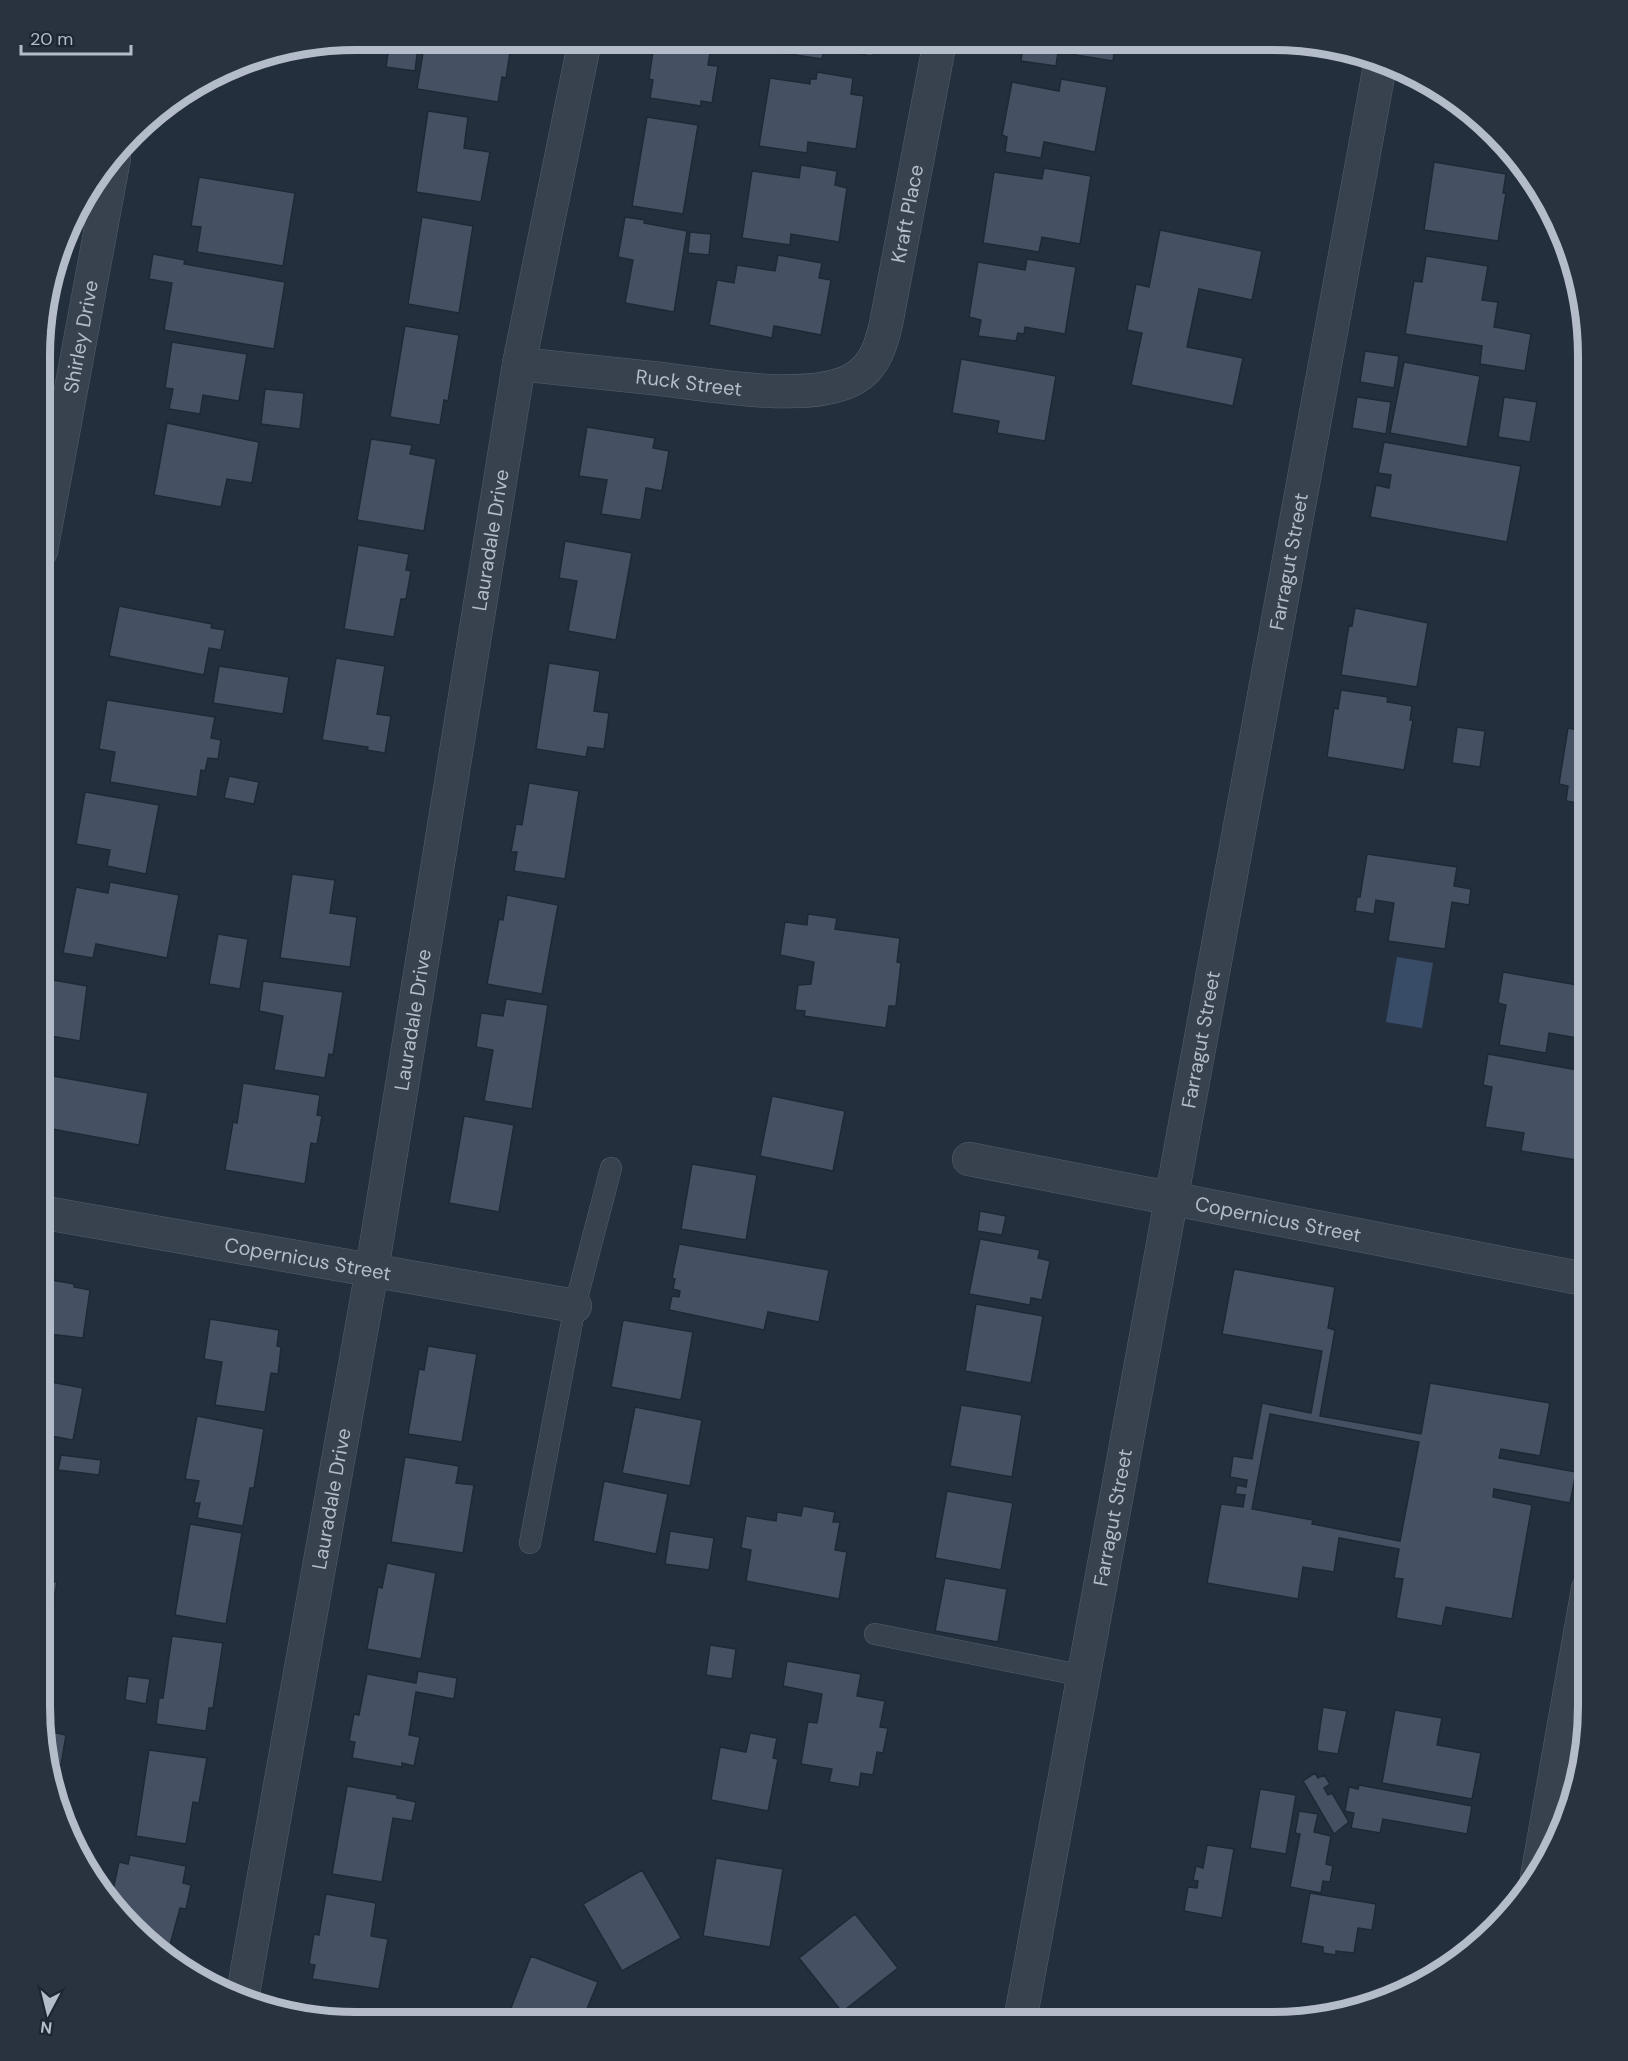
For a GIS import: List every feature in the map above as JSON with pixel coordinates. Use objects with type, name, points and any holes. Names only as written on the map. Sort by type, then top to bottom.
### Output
[{"type":"street","name":"Lauradale Drive","points":[[244,1990],[372,1270],[519,364],[583,50]]},
{"type":"street","name":"Kraft Place","points":[[856,378],[868,368],[879,350],[886,324],[938,50]]},
{"type":"street","name":"Farragut Street","points":[[1022,2012],[1379,69]]},
{"type":"street","name":"Shirley Drive","points":[[50,503],[112,171]]},
{"type":"street","name":"Ruck Street","points":[[519,364],[746,388],[823,389],[841,386],[856,378]]},
{"type":"street","name":"Copernicus Street","points":[[969,1159],[1173,1197],[1578,1278]]},
{"type":"street","name":"Copernicus Street","points":[[50,1214],[574,1306]]},
{"type":"street","points":[[1541,1852],[1578,1645]]},
{"type":"lane","points":[[530,1543],[574,1306],[611,1168]]},
{"type":"lane","points":[[875,1634],[1084,1676]]},
{"type":"water","points":[[1397,957],[1433,963],[1422,1028],[1386,1022]]},
{"type":"building","points":[[388,50],[418,50],[415,71],[386,67]]},
{"type":"building","points":[[424,50],[510,50],[506,78],[502,77],[498,102],[417,89]]},
{"type":"building","points":[[659,50],[710,50],[708,65],[718,66],[712,103],[701,101],[701,106],[650,98],[653,80],[649,79],[653,51],[659,52]]},
{"type":"building","points":[[776,50],[824,50],[822,59],[776,52]]},
{"type":"building","points":[[836,50],[873,50],[872,56]]},
{"type":"building","points":[[1022,50],[1115,50],[1113,61],[1058,52],[1056,66],[1021,61]]},
{"type":"building","points":[[817,72],[853,78],[851,94],[864,96],[856,149],[808,142],[807,153],[759,146],[770,78],[810,84],[810,79],[816,79]]},
{"type":"building","points":[[1061,79],[1107,87],[1095,152],[1044,142],[1041,158],[1005,152],[1007,137],[1002,135],[1012,82],[1059,91]]},
{"type":"building","points":[[428,111],[468,117],[464,148],[490,152],[481,202],[416,192]]},
{"type":"building","points":[[647,117],[698,125],[683,214],[632,206]]},
{"type":"building","points":[[1434,162],[1506,174],[1503,193],[1506,193],[1498,241],[1424,230]]},
{"type":"building","points":[[801,165],[837,171],[835,185],[847,188],[839,242],[791,234],[790,245],[742,238],[752,171],[799,178]]},
{"type":"building","points":[[1044,168],[1091,176],[1080,244],[1042,237],[1039,252],[983,243],[994,172],[1042,179]]},
{"type":"building","points":[[199,177],[295,193],[283,266],[197,252],[201,227],[191,226]]},
{"type":"building","points":[[422,217],[473,226],[459,313],[408,304]]},
{"type":"building","points":[[625,217],[687,231],[674,312],[625,303],[633,260],[618,257]]},
{"type":"building","points":[[1160,230],[1262,251],[1252,300],[1199,289],[1187,347],[1243,358],[1233,406],[1131,385],[1142,333],[1127,330],[1136,284],[1149,287]]},
{"type":"building","points":[[690,232],[711,234],[709,255],[688,253]]},
{"type":"building","points":[[153,254],[185,260],[184,264],[285,282],[274,349],[164,330],[172,283],[149,279]]},
{"type":"building","points":[[778,255],[822,263],[819,278],[831,280],[821,335],[774,326],[772,338],[709,325],[717,280],[734,283],[737,265],[775,271]]},
{"type":"building","points":[[1426,256],[1488,266],[1482,300],[1498,302],[1494,327],[1531,334],[1525,371],[1480,364],[1482,346],[1405,334],[1414,281],[1422,282]]},
{"type":"building","points":[[1027,259],[1076,267],[1065,334],[1025,327],[1024,334],[1018,333],[1016,341],[978,336],[981,320],[969,317],[978,262],[1025,270]]},
{"type":"building","points":[[405,326],[459,335],[448,401],[444,400],[440,425],[390,417]]},
{"type":"building","points":[[172,342],[247,354],[239,401],[203,395],[200,414],[169,409],[173,389],[165,388]]},
{"type":"building","points":[[1365,351],[1399,356],[1394,388],[1360,382]]},
{"type":"building","points":[[961,359],[1056,376],[1045,441],[997,433],[999,421],[952,413]]},
{"type":"building","points":[[1404,362],[1480,376],[1467,447],[1390,433]]},
{"type":"building","points":[[265,389],[304,393],[300,429],[261,424]]},
{"type":"building","points":[[1357,397],[1391,402],[1386,434],[1352,428]]},
{"type":"building","points":[[1504,397],[1537,402],[1530,442],[1498,437]]},
{"type":"building","points":[[167,423],[259,442],[252,483],[227,479],[221,507],[154,495]]},
{"type":"building","points":[[587,427],[655,438],[653,448],[669,451],[662,491],[646,488],[641,520],[601,514],[607,480],[579,476]]},
{"type":"building","points":[[371,439],[412,445],[410,454],[436,459],[424,531],[357,520]]},
{"type":"building","points":[[1384,442],[1521,466],[1507,542],[1370,517],[1376,485],[1389,488],[1391,475],[1378,473]]},
{"type":"building","points":[[565,541],[632,553],[616,640],[568,631],[577,581],[559,578]]},
{"type":"building","points":[[358,545],[409,554],[406,570],[411,571],[406,599],[401,599],[394,637],[344,629]]},
{"type":"building","points":[[119,606],[212,624],[211,628],[225,630],[221,650],[209,648],[204,675],[109,656]]},
{"type":"building","points":[[1355,608],[1428,623],[1417,687],[1341,675],[1349,625],[1352,626]]},
{"type":"building","points":[[336,658],[385,666],[377,714],[391,716],[385,753],[367,750],[368,747],[322,740]]},
{"type":"building","points":[[549,663],[600,671],[594,711],[609,713],[604,749],[588,747],[586,757],[536,749]]},
{"type":"building","points":[[219,666],[289,677],[283,714],[213,703]]},
{"type":"building","points":[[1341,690],[1388,697],[1387,702],[1412,706],[1410,720],[1413,720],[1404,770],[1327,757],[1334,708],[1338,709]]},
{"type":"building","points":[[107,700],[215,717],[211,738],[221,740],[218,759],[208,758],[205,771],[201,770],[197,797],[110,782],[115,752],[99,749]]},
{"type":"building","points":[[1457,727],[1485,731],[1480,767],[1452,763]]},
{"type":"building","points":[[1568,728],[1578,730],[1578,803],[1566,801],[1568,786],[1559,784]]},
{"type":"building","points":[[229,776],[259,782],[254,804],[224,798]]},
{"type":"building","points":[[529,783],[579,791],[565,879],[514,871],[517,852],[511,852],[516,824],[522,825]]},
{"type":"building","points":[[85,792],[159,805],[146,874],[107,866],[110,850],[76,844]]},
{"type":"building","points":[[1367,854],[1457,867],[1454,886],[1471,889],[1469,905],[1452,902],[1445,949],[1388,941],[1394,903],[1376,900],[1374,914],[1355,911],[1357,897],[1360,897]]},
{"type":"building","points":[[292,874],[335,880],[330,913],[357,917],[350,967],[280,958]]},
{"type":"building","points":[[110,882],[179,895],[167,958],[96,944],[93,958],[63,953],[76,887],[108,893]]},
{"type":"building","points":[[507,895],[558,905],[542,994],[487,984],[499,919],[503,920]]},
{"type":"building","points":[[808,914],[837,918],[835,929],[900,938],[897,962],[901,963],[896,1006],[889,1006],[886,1028],[804,1016],[805,1011],[795,1010],[798,985],[811,984],[814,962],[780,955],[785,922],[807,925]]},
{"type":"building","points":[[218,934],[248,939],[240,989],[209,984]]},
{"type":"building","points":[[1503,972],[1578,985],[1578,1038],[1549,1033],[1546,1053],[1499,1045],[1506,1005],[1498,1003]]},
{"type":"building","points":[[53,980],[87,986],[80,1041],[50,1036],[50,1001]]},
{"type":"building","points":[[263,981],[343,992],[333,1055],[329,1054],[325,1078],[274,1070],[283,1016],[259,1011]]},
{"type":"building","points":[[506,999],[548,1005],[532,1109],[484,1101],[493,1050],[476,1047],[481,1013],[503,1016]]},
{"type":"building","points":[[1488,1054],[1578,1070],[1578,1160],[1521,1151],[1524,1133],[1485,1127],[1492,1087],[1483,1085]]},
{"type":"building","points":[[50,1075],[148,1093],[139,1145],[50,1129]]},
{"type":"building","points":[[243,1083],[320,1095],[317,1115],[322,1116],[317,1144],[311,1143],[305,1184],[225,1170],[233,1122],[237,1123]]},
{"type":"building","points":[[772,1096],[845,1111],[833,1171],[760,1156]]},
{"type":"building","points":[[464,1116],[514,1125],[499,1212],[449,1203]]},
{"type":"building","points":[[692,1164],[757,1175],[746,1240],[681,1229]]},
{"type":"building","points":[[980,1211],[1006,1216],[1002,1235],[977,1231]]},
{"type":"building","points":[[980,1239],[1040,1250],[1038,1258],[1050,1261],[1042,1300],[1031,1298],[1030,1305],[969,1294]]},
{"type":"building","points":[[679,1244],[829,1270],[819,1322],[768,1312],[764,1330],[669,1310],[672,1296],[679,1297],[680,1291],[673,1289],[675,1279],[672,1278]]},
{"type":"building","points":[[1234,1269],[1335,1287],[1328,1328],[1335,1330],[1320,1416],[1421,1434],[1430,1383],[1550,1403],[1540,1456],[1501,1449],[1499,1458],[1576,1472],[1570,1503],[1494,1489],[1493,1497],[1532,1505],[1512,1619],[1446,1607],[1442,1626],[1396,1618],[1403,1579],[1394,1578],[1399,1549],[1339,1538],[1334,1572],[1303,1567],[1298,1599],[1207,1583],[1221,1504],[1243,1507],[1245,1495],[1235,1494],[1237,1485],[1246,1487],[1247,1480],[1230,1477],[1233,1456],[1252,1459],[1262,1403],[1311,1413],[1322,1351],[1222,1334]],"holes":[[[1270,1414],[1419,1442],[1400,1541],[1312,1524],[1313,1520],[1252,1509]]]},
{"type":"building","points":[[50,1280],[74,1284],[74,1287],[90,1290],[83,1338],[50,1334]]},
{"type":"building","points":[[976,1304],[1043,1316],[1031,1383],[965,1371]]},
{"type":"building","points":[[210,1319],[279,1330],[277,1346],[281,1347],[278,1374],[271,1373],[265,1412],[215,1405],[222,1362],[204,1359]]},
{"type":"building","points":[[623,1320],[693,1332],[681,1400],[611,1387]]},
{"type":"building","points":[[428,1346],[477,1354],[462,1442],[408,1434],[419,1369],[424,1370]]},
{"type":"building","points":[[50,1382],[83,1388],[73,1440],[50,1436]]},
{"type":"building","points":[[961,1405],[1022,1415],[1012,1477],[950,1466]]},
{"type":"building","points":[[635,1407],[702,1420],[690,1486],[622,1473]]},
{"type":"building","points":[[197,1416],[264,1429],[254,1488],[250,1488],[243,1526],[197,1518],[200,1503],[194,1503],[199,1481],[185,1479]]},
{"type":"building","points":[[61,1455],[101,1460],[99,1475],[58,1470]]},
{"type":"building","points":[[405,1457],[459,1466],[456,1483],[474,1485],[463,1553],[391,1542]]},
{"type":"building","points":[[604,1481],[668,1494],[656,1554],[593,1541]]},
{"type":"building","points":[[947,1491],[1013,1503],[1001,1570],[935,1558]]},
{"type":"building","points":[[803,1506],[835,1512],[833,1522],[840,1522],[835,1550],[847,1552],[839,1599],[746,1581],[751,1550],[741,1548],[746,1516],[776,1521],[777,1512],[801,1516]]},
{"type":"building","points":[[190,1524],[242,1533],[226,1624],[175,1615]]},
{"type":"building","points":[[670,1531],[714,1538],[709,1570],[665,1564]]},
{"type":"building","points":[[387,1563],[436,1573],[421,1659],[367,1649],[378,1587],[382,1588]]},
{"type":"building","points":[[945,1578],[1007,1589],[998,1642],[935,1631]]},
{"type":"building","points":[[50,1581],[57,1582],[50,1622]]},
{"type":"building","points":[[172,1636],[223,1643],[213,1708],[209,1708],[206,1731],[156,1724],[159,1698],[163,1698]]},
{"type":"building","points":[[710,1645],[736,1649],[732,1679],[706,1675]]},
{"type":"building","points":[[787,1661],[861,1674],[857,1696],[885,1701],[880,1727],[888,1728],[883,1753],[877,1752],[873,1775],[861,1773],[859,1787],[829,1782],[832,1769],[801,1764],[808,1722],[817,1723],[822,1694],[783,1686]]},
{"type":"building","points":[[418,1671],[457,1678],[454,1699],[416,1692],[409,1735],[420,1737],[414,1766],[402,1763],[402,1767],[352,1758],[355,1742],[349,1741],[354,1714],[359,1715],[367,1674],[416,1683]]},
{"type":"building","points":[[128,1676],[150,1679],[146,1704],[125,1700]]},
{"type":"building","points":[[1323,1707],[1347,1711],[1338,1754],[1318,1751],[1317,1748]]},
{"type":"building","points":[[1395,1710],[1442,1718],[1437,1745],[1481,1753],[1472,1799],[1382,1783]]},
{"type":"building","points":[[51,1732],[66,1735],[61,1765],[55,1764]]},
{"type":"building","points":[[750,1733],[777,1738],[773,1758],[778,1759],[768,1811],[711,1800],[720,1747],[746,1752]]},
{"type":"building","points":[[149,1750],[207,1758],[199,1803],[193,1802],[186,1844],[136,1836]]},
{"type":"building","points":[[1315,1773],[1318,1778],[1324,1775],[1330,1784],[1324,1788],[1328,1795],[1332,1793],[1349,1822],[1334,1834],[1303,1781]]},
{"type":"building","points":[[1359,1785],[1472,1806],[1467,1834],[1383,1819],[1380,1833],[1351,1828],[1354,1813],[1345,1811],[1349,1787],[1358,1789]]},
{"type":"building","points":[[347,1786],[397,1795],[397,1798],[416,1802],[412,1821],[393,1818],[382,1882],[332,1874]]},
{"type":"building","points":[[1260,1789],[1296,1795],[1286,1854],[1250,1848]]},
{"type":"building","points":[[1299,1811],[1318,1814],[1314,1832],[1331,1836],[1326,1864],[1333,1866],[1330,1882],[1323,1881],[1321,1893],[1290,1887],[1300,1834],[1295,1833]]},
{"type":"building","points":[[1207,1845],[1234,1849],[1222,1918],[1184,1911],[1188,1887],[1197,1888],[1198,1881],[1193,1880],[1196,1866],[1203,1868]]},
{"type":"building","points":[[130,1855],[186,1866],[183,1883],[191,1885],[186,1909],[180,1908],[169,1948],[139,1922],[113,1892],[119,1862],[128,1864]]},
{"type":"building","points":[[716,1858],[783,1869],[770,1947],[703,1936]]},
{"type":"building","points":[[642,1870],[681,1938],[622,1971],[583,1904]]},
{"type":"building","points":[[1310,1893],[1376,1904],[1372,1930],[1358,1928],[1354,1953],[1336,1951],[1336,1955],[1323,1953],[1323,1947],[1301,1943]]},
{"type":"building","points":[[326,1894],[376,1903],[371,1936],[388,1939],[379,1989],[312,1979],[315,1965],[309,1964],[314,1934],[319,1935]]},
{"type":"building","points":[[855,1914],[898,1968],[842,2012],[799,1958]]},
{"type":"building","points":[[531,1956],[598,1982],[586,2012],[509,2012]]},
{"type":"building","points":[[308,2005],[339,2011],[315,2009],[307,2008]]},
{"type":"building","points":[[1300,2005],[1318,2008],[1313,2009],[1299,2010]]}]
